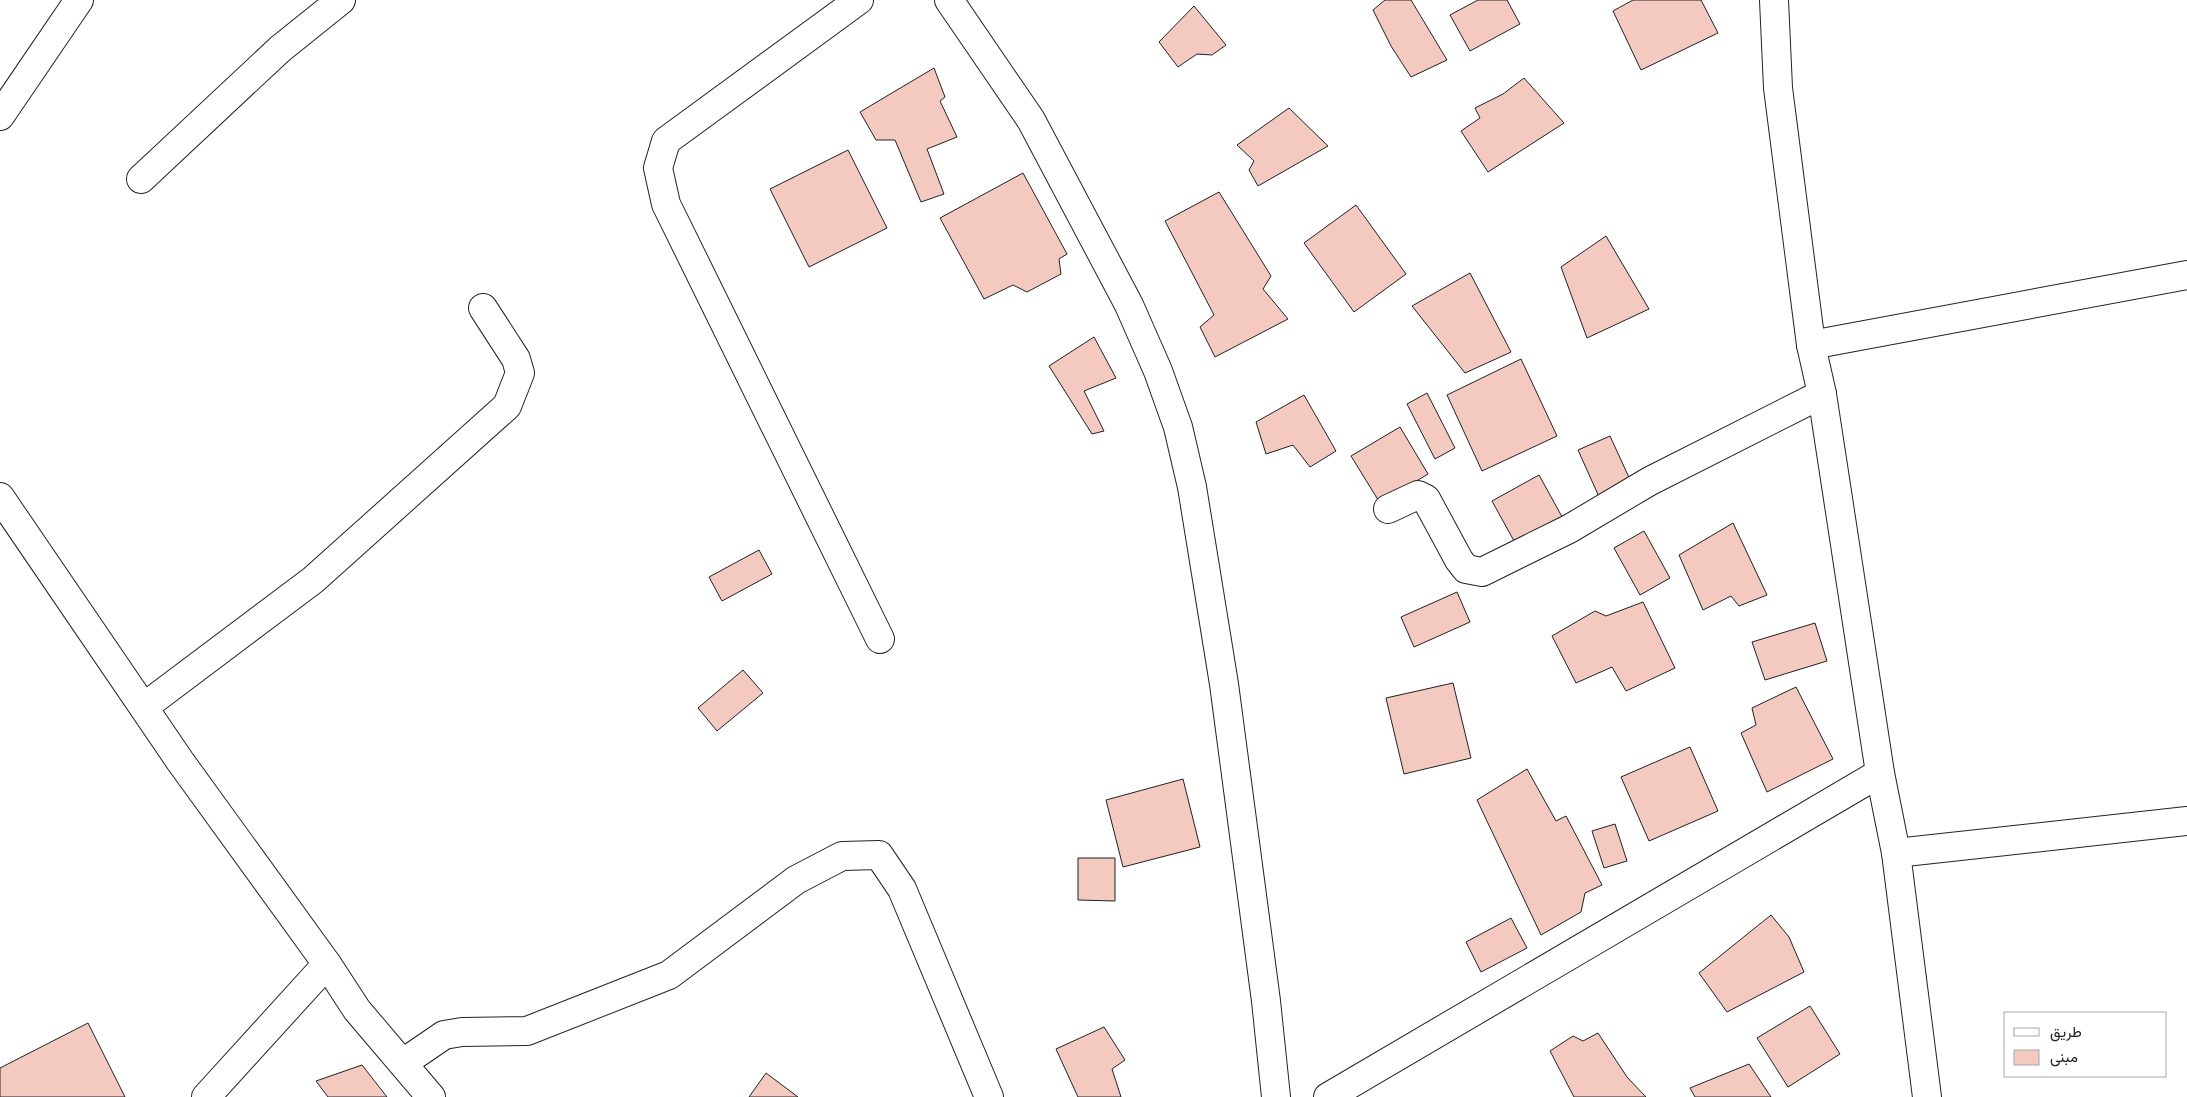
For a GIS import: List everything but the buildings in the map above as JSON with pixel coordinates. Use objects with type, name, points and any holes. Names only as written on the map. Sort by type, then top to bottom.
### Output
[{"type":"street","points":[[0,116],[79,0]]},
{"type":"street","points":[[141,179],[280,49],[341,0]]},
{"type":"street","points":[[859,0],[666,141],[658,168],[666,204],[880,639]]},
{"type":"street","points":[[949,0],[1032,120],[1129,305],[1158,371],[1178,427],[1192,487],[1224,684],[1266,1000],[1276,1097]]},
{"type":"street","points":[[1774,0],[1778,88],[1810,345],[1822,394],[1880,773],[1896,853],[1927,1097]]},
{"type":"street","points":[[1810,345],[2187,275]]},
{"type":"street","points":[[144,707],[313,580],[507,406],[520,373],[516,359],[483,308]]},
{"type":"street","points":[[1388,509],[1418,495],[1426,499],[1459,560],[1466,569],[1482,572],[1569,528],[1650,481],[1822,394]]},
{"type":"street","points":[[0,497],[180,761],[327,964],[357,1010],[431,1097]]},
{"type":"street","points":[[1328,1097],[1880,773]]},
{"type":"street","points":[[1896,853],[2187,821]]},
{"type":"street","points":[[403,1063],[444,1036],[462,1032],[527,1031],[668,976],[796,880],[842,856],[879,855],[902,889],[989,1097]]},
{"type":"street","points":[[206,1097],[327,964]]}]
